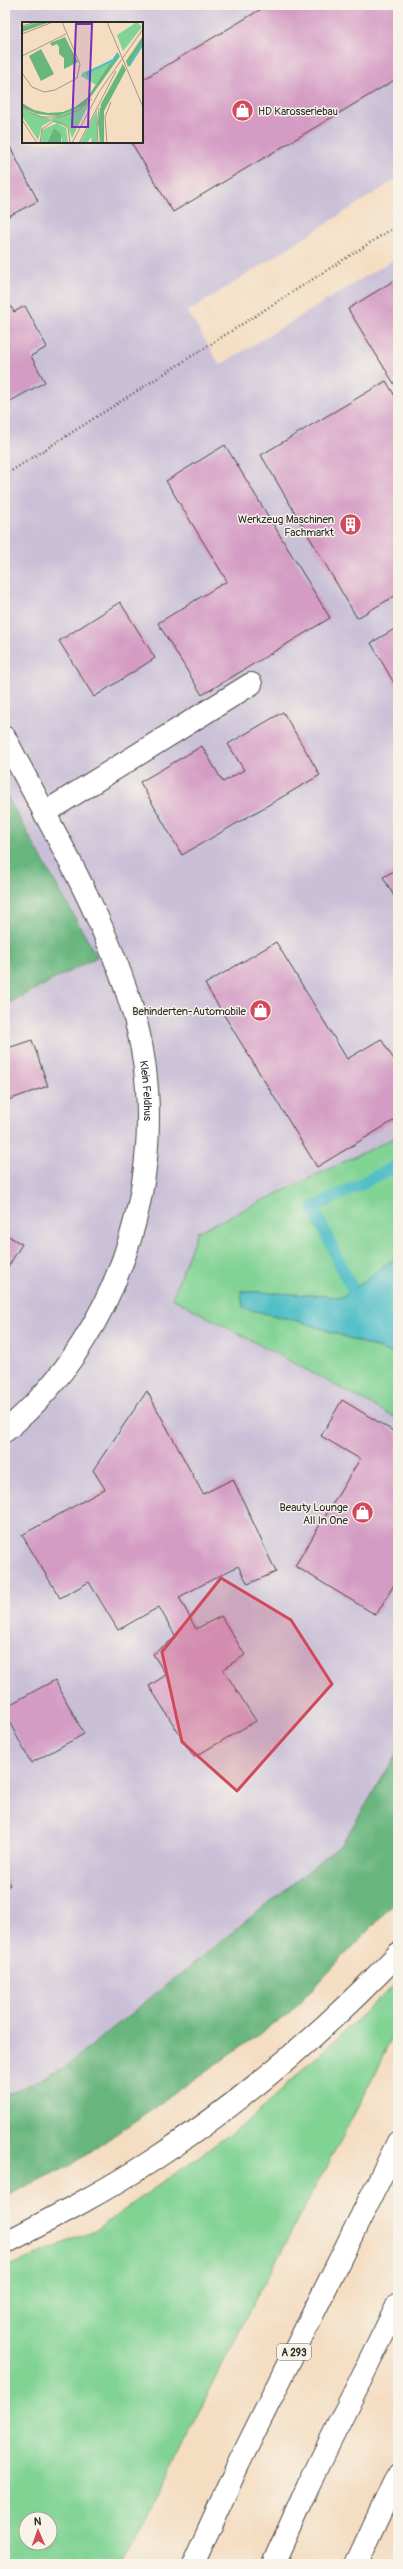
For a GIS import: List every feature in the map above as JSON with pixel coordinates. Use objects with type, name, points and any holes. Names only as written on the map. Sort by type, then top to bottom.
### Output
[{"type":"main road","points":[[44,812],[251,684]]},
{"type":"main road","name":"Klein Feldhus","points":[[5,738],[44,812],[103,931],[131,1006],[142,1046],[145,1073],[146,1142],[139,1206],[123,1260],[110,1292],[86,1337],[64,1370],[37,1401],[5,1431]]},
{"type":"main road","points":[[5,2243],[100,2192],[153,2160],[224,2111],[296,2052],[354,2000],[398,1954]]},
{"type":"main road","name":"A 293","points":[[193,2564],[238,2465],[398,2142]]},
{"type":"main road","points":[[273,2564],[308,2486],[398,2304]]},
{"type":"main road","points":[[356,2564],[398,2474]]},
{"type":"path","points":[[5,475],[398,225]]},
{"type":"highlighted area","points":[[221,1578],[291,1620],[332,1684],[237,1791],[182,1742],[162,1652]]},
{"type":"shaded area","points":[[5,5],[398,5],[398,178],[188,312],[220,365],[398,257],[398,1136],[197,1232],[172,1298],[398,1419],[398,1752],[342,1844],[63,2068],[5,2096],[5,1005],[97,957],[5,793]]},
{"type":"green space","points":[[5,793],[97,957],[5,1005]]},
{"type":"green space","points":[[398,1136],[398,1256],[342,1297],[241,1291],[243,1308],[302,1322],[398,1355],[398,1419],[172,1298],[197,1232]]},
{"type":"green space","points":[[398,1752],[398,1898],[396,1901],[290,2013],[70,2166],[5,2196],[5,2096],[63,2068],[342,1844]]},
{"type":"green space","points":[[398,1981],[398,2024],[367,2090],[242,2325],[124,2564],[5,2564],[5,2268],[99,2228],[248,2121]]},
{"type":"water","points":[[398,1256],[398,1355],[302,1322],[243,1308],[241,1291],[342,1297]]},
{"type":"building","name":"HD Karosseriebau","points":[[268,5],[398,5],[398,78],[173,212],[132,143],[143,143],[143,79]]},
{"type":"building","points":[[5,137],[38,201],[5,218]]},
{"type":"building","points":[[398,278],[398,390],[348,309]]},
{"type":"building","points":[[5,297],[14,312],[25,306],[47,347],[31,356],[45,382],[5,404]]},
{"type":"building","name":"Werkzeug Maschinen Fachmarkt","points":[[386,381],[398,401],[398,594],[357,618],[261,455]]},
{"type":"building","points":[[225,445],[330,618],[202,695],[158,623],[227,581],[166,481]]},
{"type":"building","points":[[120,602],[155,658],[94,697],[59,641]]},
{"type":"building","points":[[398,627],[398,690],[371,643]]},
{"type":"building","points":[[283,712],[320,775],[182,855],[140,782],[202,746],[223,782],[244,770],[228,744]]},
{"type":"building","points":[[398,869],[398,903],[383,877]]},
{"type":"building","points":[[276,942],[347,1059],[381,1039],[398,1066],[398,1118],[317,1167],[205,984]]},
{"type":"building","points":[[32,1040],[48,1086],[5,1101],[5,1049]]},
{"type":"building","points":[[5,1234],[22,1244],[5,1272]]},
{"type":"building","points":[[147,1391],[203,1494],[233,1479],[276,1572],[248,1584],[238,1566],[179,1597],[196,1629],[221,1616],[245,1655],[223,1669],[256,1721],[194,1757],[149,1686],[166,1675],[153,1654],[176,1637],[159,1607],[118,1630],[89,1582],[60,1598],[22,1535],[105,1489],[93,1470]]},
{"type":"building","name":"Beauty Lounge All In One","points":[[342,1400],[398,1434],[398,1578],[376,1615],[295,1566],[360,1459],[321,1436]]},
{"type":"building","points":[[55,1680],[84,1734],[31,1763],[5,1714],[5,1707]]},
{"type":"building","points":[[5,1876],[10,1885],[5,1888]]},
{"type":"waterway","points":[[359,1303],[313,1208],[398,1165]]},
{"type":"place","name":"HD Karosseriebau","points":[[243,111]]},
{"type":"place","name":"Werkzeug Maschinen Fachmarkt","points":[[350,525]]},
{"type":"place","name":"Behinderten-Automobile","points":[[261,1011]]},
{"type":"place","name":"Beauty Lounge All In One","points":[[363,1513]]}]
